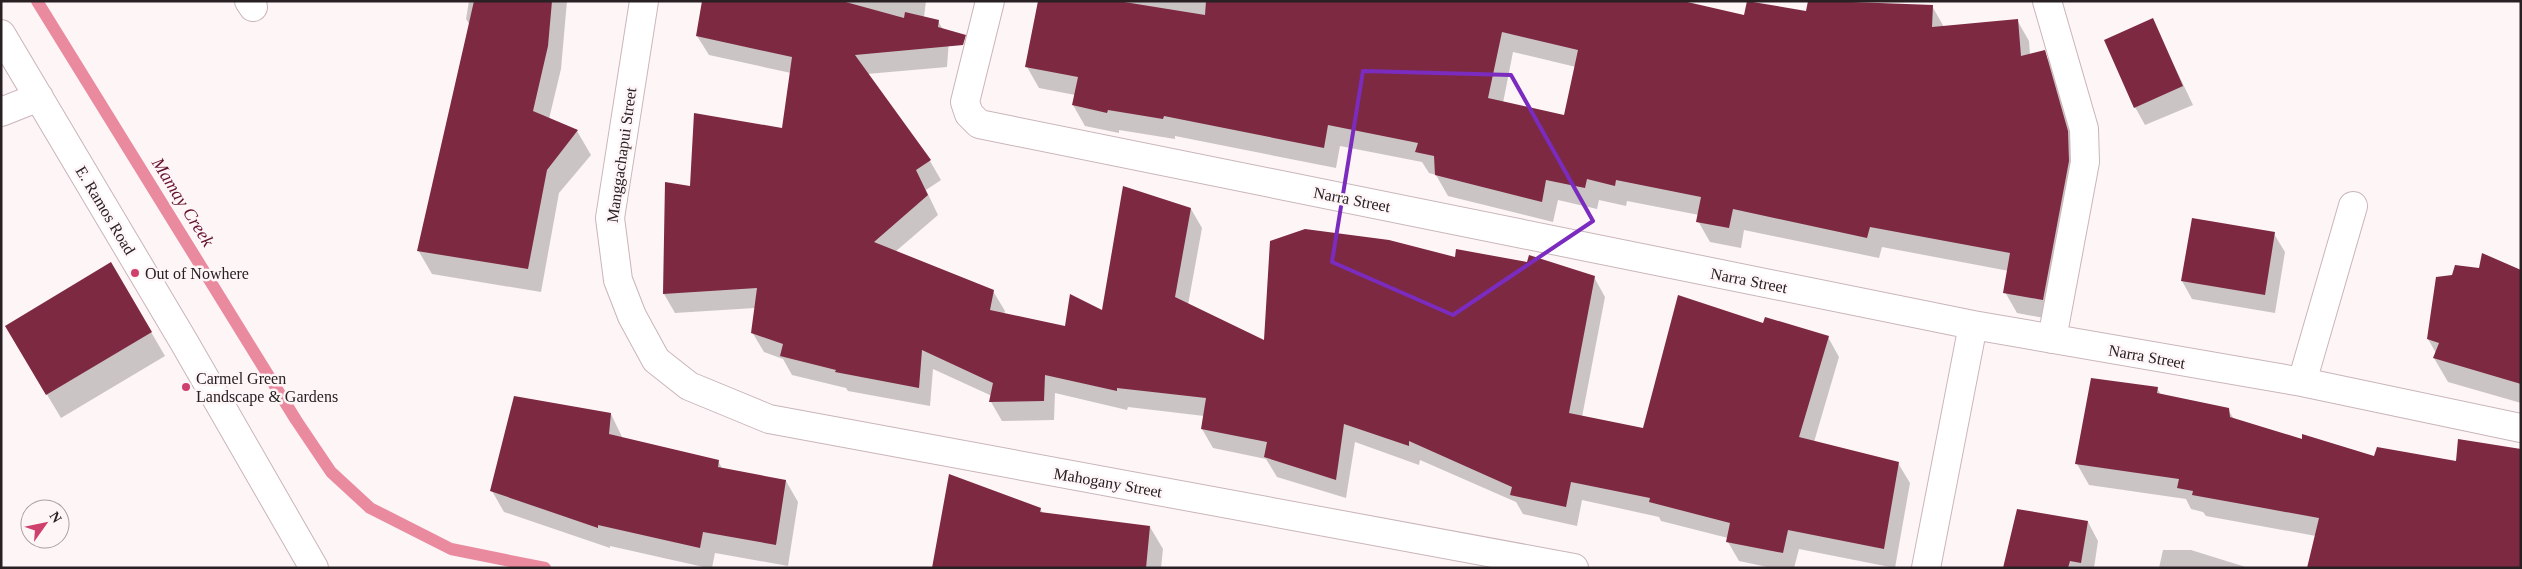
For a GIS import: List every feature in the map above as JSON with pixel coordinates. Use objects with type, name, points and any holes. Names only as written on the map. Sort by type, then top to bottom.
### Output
[{"type":"street","name":"Manggachapui Street","points":[[644,1],[610,218],[618,280],[632,316],[656,360]]},
{"type":"street","name":"Narra Street","points":[[990,1],[965,102],[969,114],[979,124],[1973,325],[2302,382],[2521,428]]},
{"type":"street","points":[[2047,1],[2084,129],[2086,146],[2052,339]]},
{"type":"street","name":"E. Ramos Road","points":[[1,34],[184,342],[314,568]]},
{"type":"street","points":[[1,112],[39,97]]},
{"type":"street","points":[[2302,382],[2353,206]]},
{"type":"street","points":[[1926,568],[1973,325]]},
{"type":"street","name":"Mahogany Street","points":[[656,360],[689,386],[769,419],[1574,568]]},
{"type":"highlighted area","points":[[1363,71],[1511,75],[1593,221],[1453,315],[1332,262]]},
{"type":"building","points":[[474,1],[552,1],[548,46],[533,111],[578,130],[547,170],[528,269],[417,251]]},
{"type":"building","points":[[702,1],[842,1],[904,18],[905,12],[939,20],[938,27],[966,35],[963,45],[855,55],[931,160],[916,170],[928,195],[874,242],[994,290],[990,310],[1065,326],[1070,294],[1102,310],[1123,186],[1191,208],[1175,297],[1264,340],[1270,241],[1305,229],[1389,240],[1455,257],[1456,249],[1527,262],[1529,255],[1595,276],[1569,413],[1643,428],[1678,295],[1763,323],[1765,317],[1829,336],[1799,437],[1899,462],[1884,549],[1788,530],[1783,553],[1726,542],[1730,523],[1649,502],[1650,498],[1571,482],[1566,507],[1510,495],[1512,487],[1409,441],[1409,446],[1344,424],[1336,480],[1264,457],[1267,442],[1201,429],[1206,398],[1117,388],[1117,391],[1045,375],[1044,401],[989,402],[993,383],[922,350],[919,388],[835,372],[836,370],[780,356],[783,344],[751,333],[757,288],[663,294],[665,182],[690,186],[694,113],[782,128],[792,57],[696,36]]},
{"type":"building","points":[[1038,1],[1118,1],[1205,15],[1206,1],[1683,1],[1744,15],[1747,1],[1806,11],[1808,1],[1933,5],[1932,27],[2018,19],[2021,56],[2045,50],[2068,131],[2069,161],[2043,300],[2003,293],[2010,253],[1870,227],[1867,238],[1733,209],[1729,228],[1696,222],[1701,197],[1616,180],[1615,186],[1587,179],[1585,188],[1546,180],[1542,202],[1435,175],[1434,156],[1415,152],[1418,143],[1328,125],[1324,148],[1164,116],[1163,119],[1108,110],[1107,113],[1072,105],[1078,77],[1025,67]],"holes":[[[1502,32],[1578,50],[1564,115],[1488,98]]]},
{"type":"building","points":[[2153,18],[2183,86],[2134,108],[2104,40]]},
{"type":"building","points":[[2192,218],[2275,232],[2265,295],[2181,281]]},
{"type":"building","points":[[2482,253],[2521,270],[2521,384],[2433,358],[2439,343],[2427,339],[2436,277],[2452,275],[2455,265],[2479,268]]},
{"type":"building","points":[[111,262],[152,332],[46,395],[5,326]]},
{"type":"building","points":[[2091,378],[2158,387],[2157,393],[2229,408],[2230,417],[2302,439],[2302,434],[2374,456],[2377,447],[2456,461],[2458,439],[2521,449],[2521,568],[2307,568],[2319,518],[2192,495],[2193,491],[2177,488],[2179,479],[2075,464]]},
{"type":"building","points":[[514,396],[611,413],[609,434],[719,460],[718,467],[786,480],[776,545],[703,532],[700,548],[598,525],[598,528],[490,491]]},
{"type":"building","points":[[949,474],[1041,508],[1040,512],[1150,526],[1146,568],[932,568]]},
{"type":"building","points":[[2017,509],[2088,521],[2081,563],[2070,561],[2068,568],[2003,568]]},
{"type":"waterway","name":"Mamay Creek","points":[[37,1],[296,420],[331,472],[370,508],[451,549],[545,568]]},
{"type":"place","name":"Out of Nowhere","points":[[135,273]]},
{"type":"place","name":"Carmel Green Landscape & Gardens","points":[[186,387]]}]
